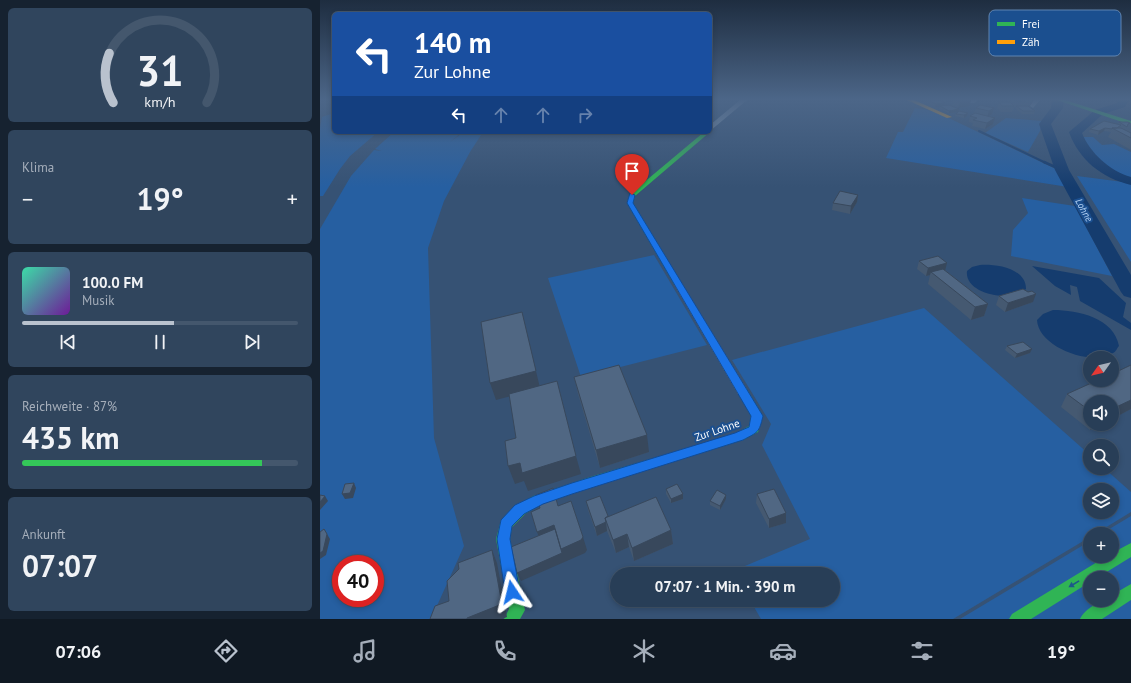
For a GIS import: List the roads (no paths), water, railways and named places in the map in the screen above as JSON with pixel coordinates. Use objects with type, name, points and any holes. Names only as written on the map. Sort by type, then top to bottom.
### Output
[{"type":"main road","name":"Zur Lohne","points":[[512,619],[517,610],[504,539],[506,524],[520,510],[538,500],[572,488],[739,437],[754,429],[757,416],[630,203],[632,195],[705,134]]},
{"type":"main road","points":[[1017,619],[1131,549]]},
{"type":"main road","points":[[1088,619],[1131,591]]},
{"type":"waterway","name":"Lohne","points":[[1047,129],[1062,170],[1131,292]]},
{"type":"waterway","points":[[1079,129],[1075,132],[1078,140],[1083,148],[1097,163],[1114,175],[1131,181]]},
{"type":"waterway","points":[[979,131],[1046,163]]},
{"type":"waterway","points":[[1044,162],[1062,170]]}]
